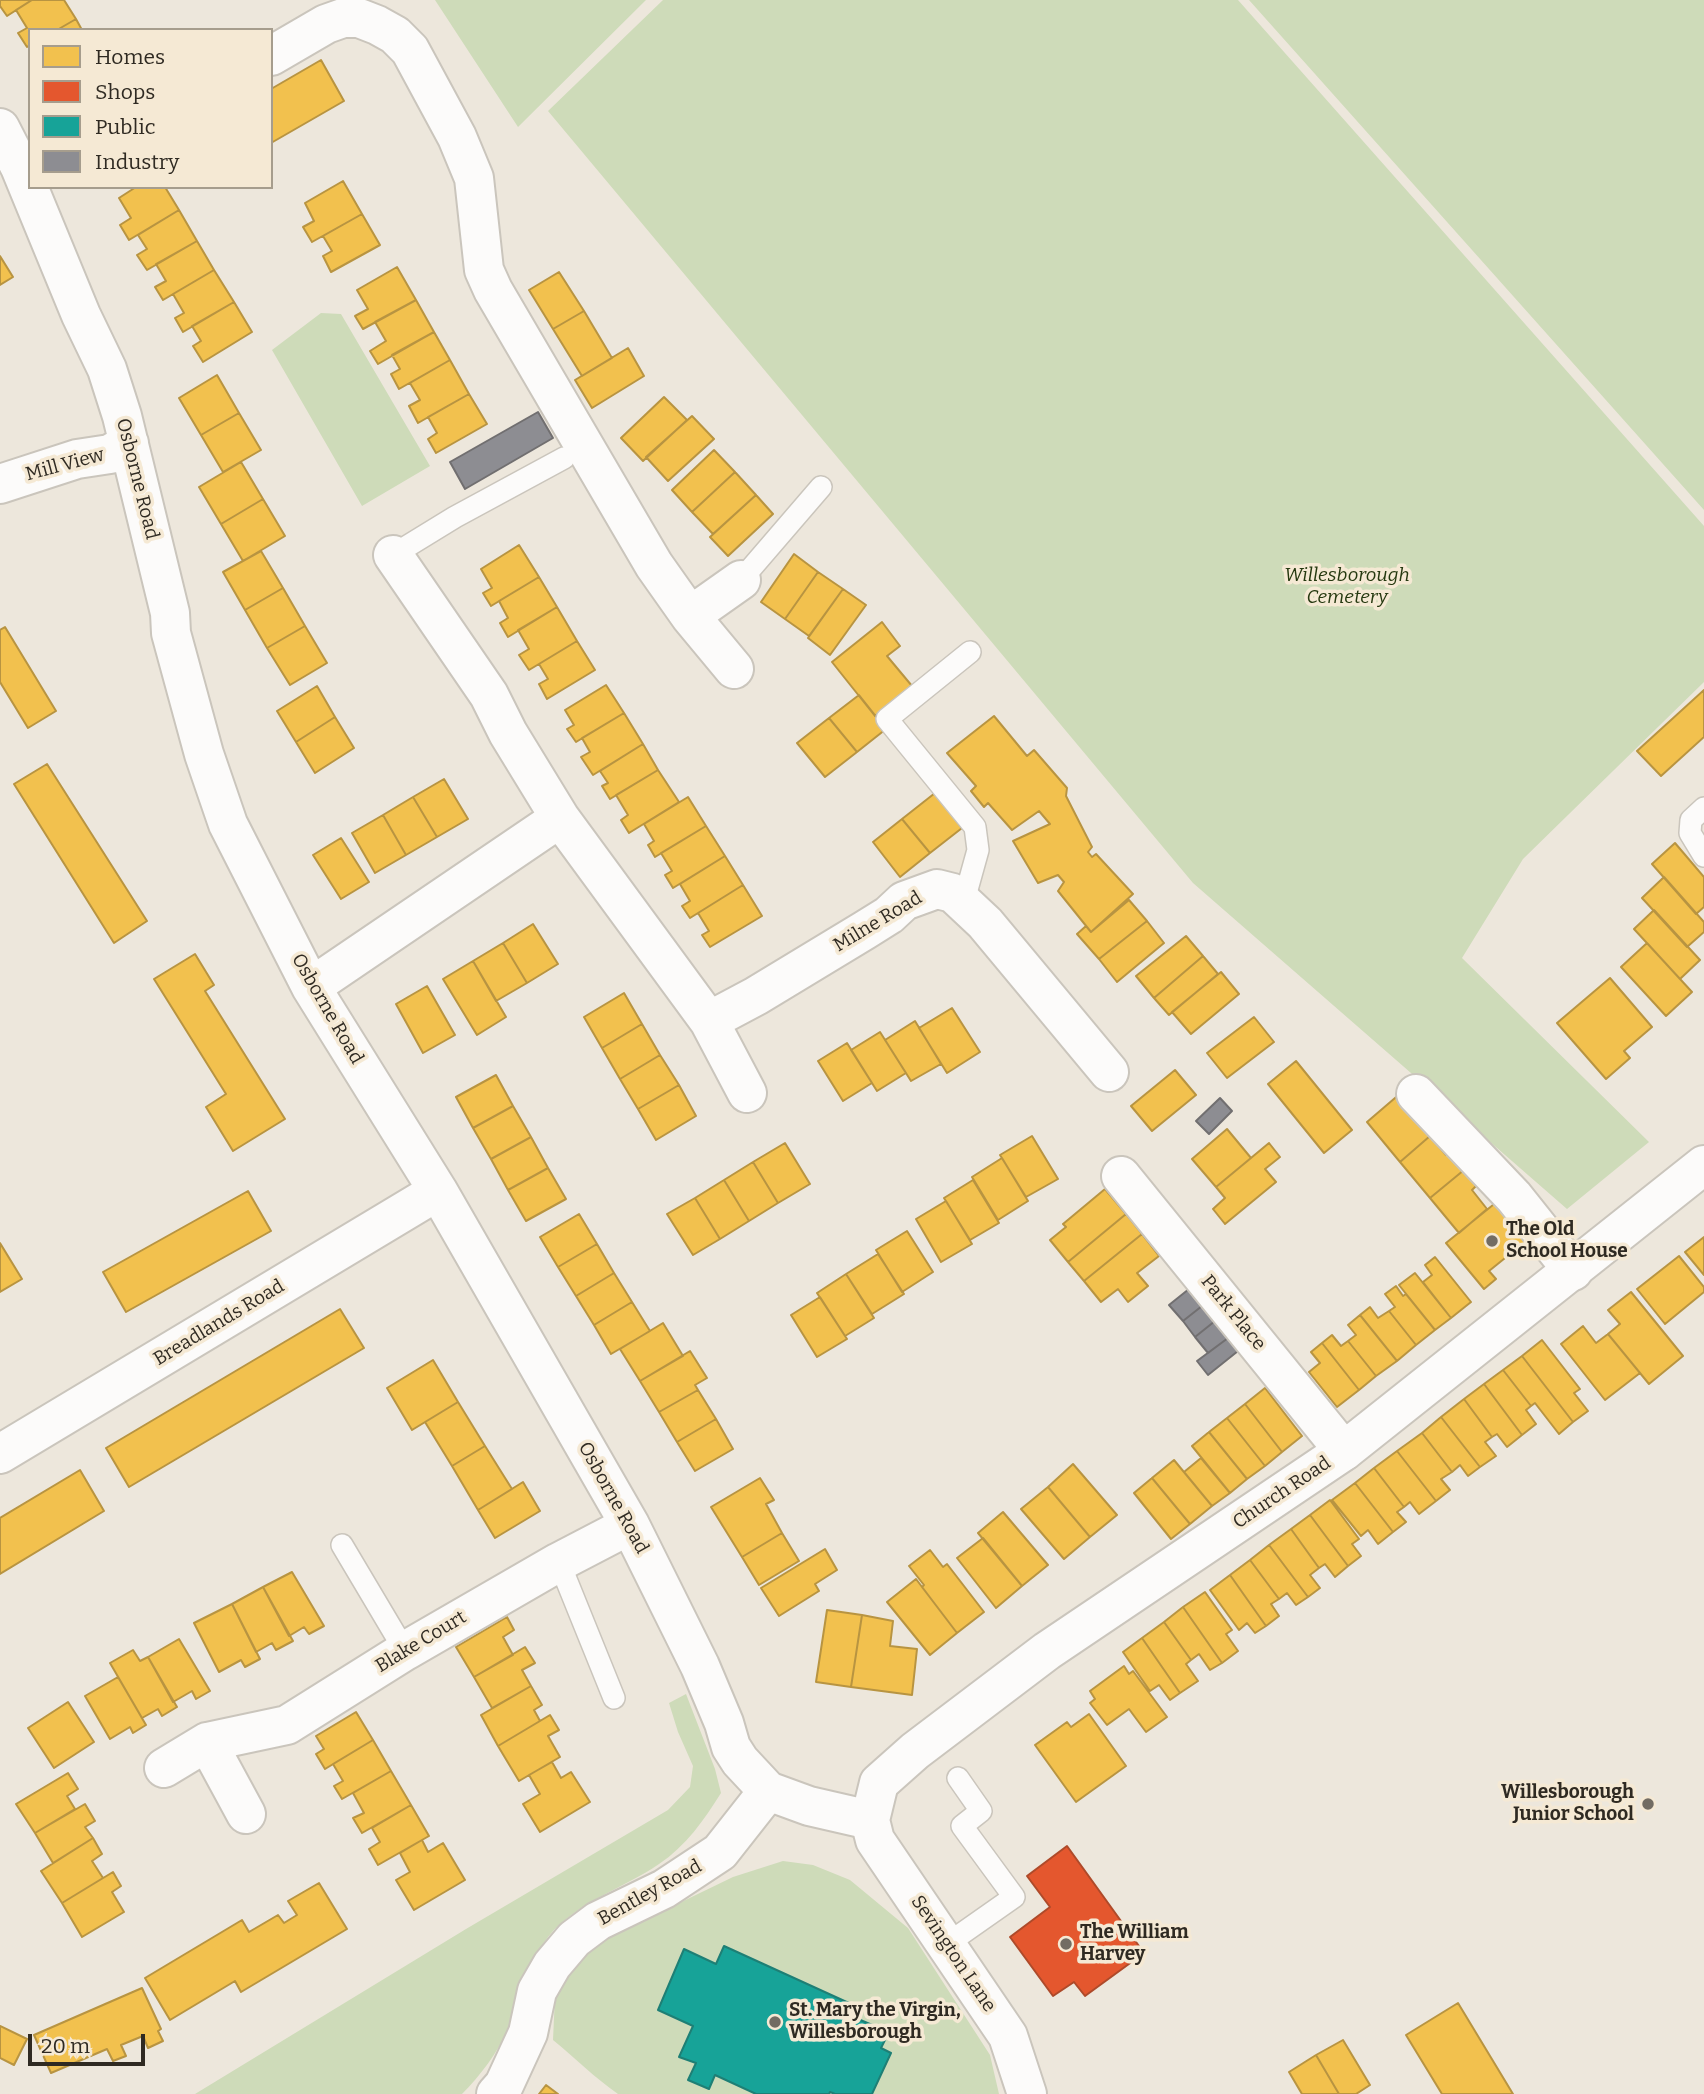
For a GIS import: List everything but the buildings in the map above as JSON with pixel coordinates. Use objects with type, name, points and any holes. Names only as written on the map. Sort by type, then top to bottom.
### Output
[{"type":"street","points":[[273,55],[326,24],[343,18],[359,18],[377,25],[395,35],[410,50],[457,137],[474,178],[484,270],[493,290],[654,565],[690,616],[734,669]]},
{"type":"street","name":"Osborne Road","points":[[0,128],[25,168]]},
{"type":"street","name":"Osborne Road","points":[[33,189],[81,315],[107,369],[129,443],[170,613],[172,633],[217,794],[228,824],[311,987],[438,1191],[630,1525],[701,1666],[731,1747],[740,1761],[768,1791]]},
{"type":"street","name":"Mill View","points":[[0,484],[77,459],[110,454],[129,443]]},
{"type":"street","points":[[393,555],[489,695],[508,733],[560,818],[709,1021],[747,1093]]},
{"type":"street","points":[[690,616],[741,580]]},
{"type":"street","points":[[311,987],[560,818]]},
{"type":"street","name":"Milne Road","points":[[709,1021],[865,930],[889,915],[904,901],[937,889],[953,893],[985,923],[1109,1072]]},
{"type":"street","points":[[1416,1094],[1514,1197],[1573,1271]]},
{"type":"street","name":"Church Road","points":[[870,1820],[879,1783],[915,1751],[1047,1651],[1344,1451],[1704,1165]]},
{"type":"street","name":"Park Place","points":[[1121,1176],[1344,1451]]},
{"type":"street","name":"Breadlands Road","points":[[0,1454],[438,1191]]},
{"type":"street","name":"Blake Court","points":[[164,1768],[207,1742],[286,1725],[405,1651],[559,1562],[630,1525]]},
{"type":"street","points":[[207,1742],[246,1814]]},
{"type":"street","points":[[768,1791],[809,1806],[870,1820]]},
{"type":"street","name":"Bentley Road","points":[[496,2094],[505,2085],[528,2033],[537,1991],[552,1965],[574,1939],[598,1921],[664,1889],[720,1852],[768,1791]]},
{"type":"street","name":"Sevington Lane","points":[[870,1820],[876,1840],[1007,2036],[1027,2094]]},
{"type":"lane","points":[[393,555],[455,517],[564,458]]},
{"type":"lane","points":[[741,580],[821,487]]},
{"type":"lane","points":[[963,904],[978,850],[975,827],[887,719],[970,652]]},
{"type":"lane","points":[[1704,808],[1691,820],[1690,833],[1704,856]]},
{"type":"lane","points":[[342,1545],[405,1651]]},
{"type":"lane","points":[[559,1562],[614,1698]]},
{"type":"lane","points":[[947,1944],[1014,1897],[962,1826],[981,1811],[958,1778]]},
{"type":"green space","points":[[435,0],[646,0],[518,127]]},
{"type":"green space","name":"Willesborough Cemetery","points":[[663,0],[1238,0],[1704,526],[1704,682],[1523,859],[1462,958],[1649,1142],[1567,1209],[1193,883],[548,111]]},
{"type":"green space","points":[[1249,0],[1704,0],[1704,510]]},
{"type":"green space","points":[[321,313],[341,314],[430,466],[362,506],[272,350]]},
{"type":"green space","points":[[686,1694],[715,1769],[721,1793],[694,1832],[669,1857],[586,1905],[548,1937],[529,1971],[504,2038],[488,2063],[462,2094],[195,2094],[668,1810],[690,1787],[693,1766],[669,1703]]},
{"type":"green space","points":[[783,1861],[813,1865],[850,1880],[908,1928],[990,2055],[999,2094],[618,2094],[553,2040],[555,1996],[578,1952],[733,1877]]},
{"type":"place","name":"The Old School House","points":[[1492,1241]]},
{"type":"place","name":"Willesborough Junior School","points":[[1648,1804]]},
{"type":"place","name":"The William Harvey","points":[[1066,1944]]},
{"type":"place","name":"St. Mary the Virgin, Willesborough","points":[[775,2022]]}]
